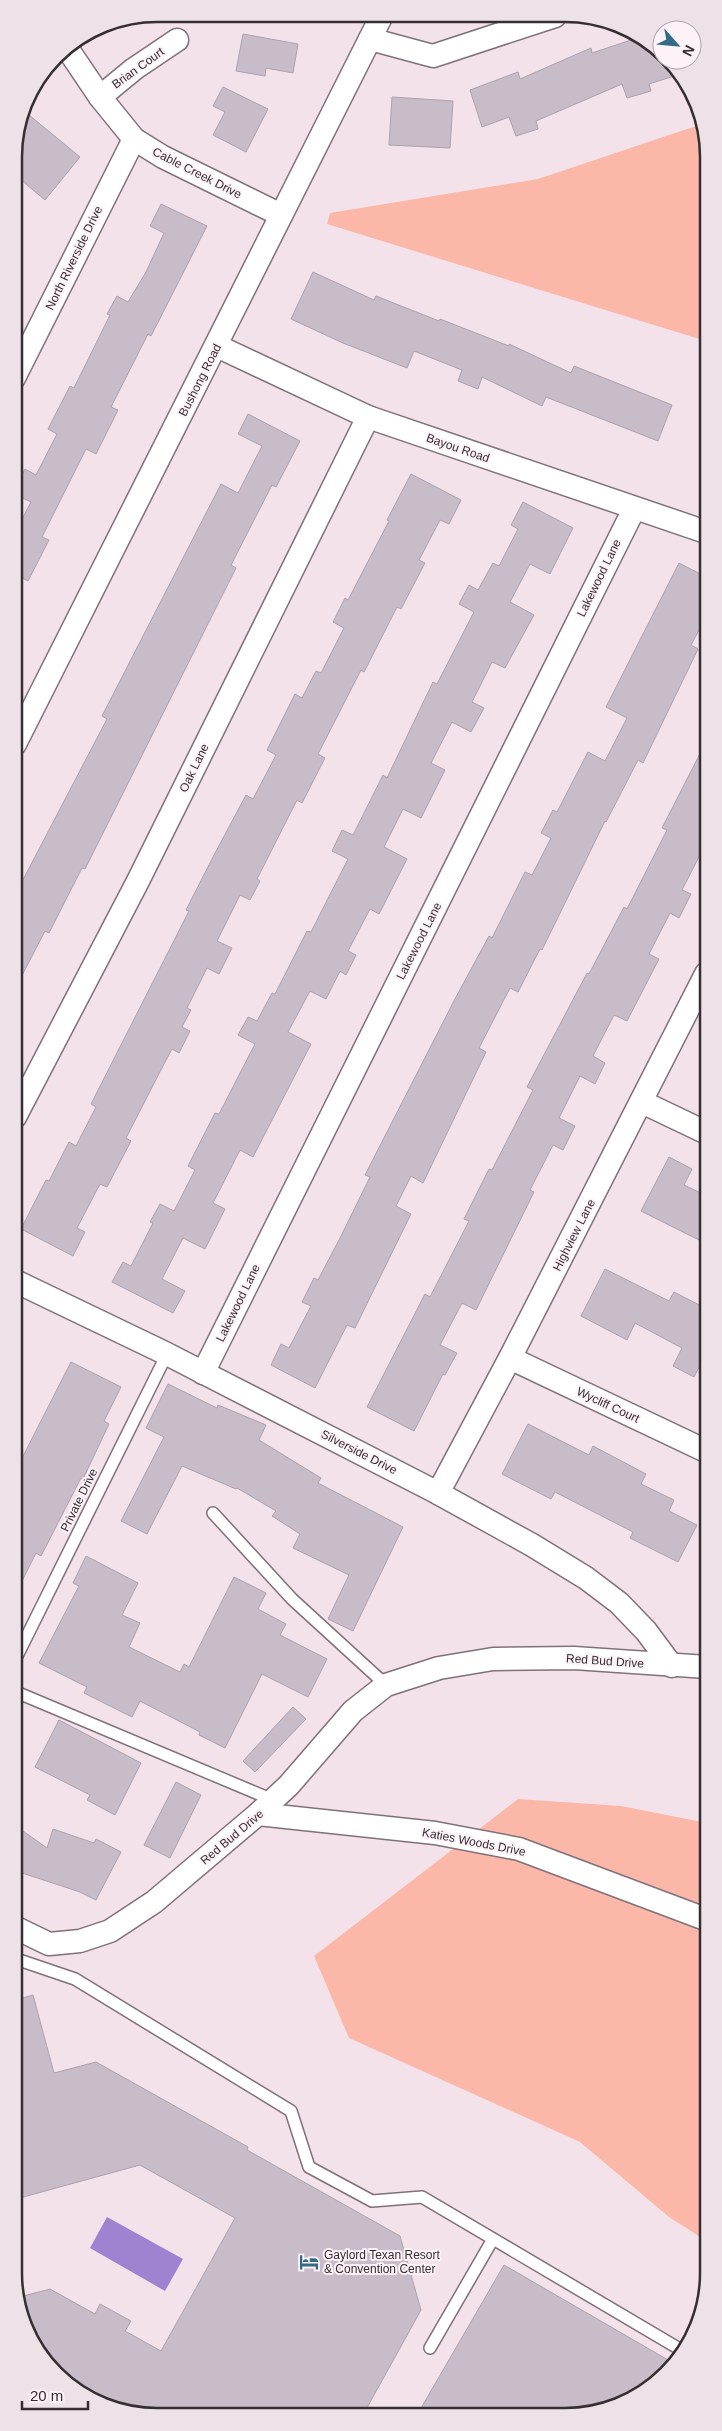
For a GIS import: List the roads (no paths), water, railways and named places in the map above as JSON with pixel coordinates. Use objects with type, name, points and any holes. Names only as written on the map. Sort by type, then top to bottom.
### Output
[{"type":"street","name":"Bushong Road","points":[[23,729],[378,23]]},
{"type":"street","points":[[370,39],[433,56],[534,23]]},
{"type":"street","name":"Brian Court","points":[[100,97],[134,69],[177,40]]},
{"type":"street","name":"Cable Creek Drive","points":[[72,53],[100,97],[134,138],[163,158],[281,215]]},
{"type":"street","name":"North Riverside Drive","points":[[23,360],[134,138]]},
{"type":"street","name":"Bayou Road","points":[[217,346],[368,417],[700,530]]},
{"type":"street","name":"Oak Lane","points":[[23,1102],[138,881],[368,417]]},
{"type":"street","name":"Lakewood Lane","points":[[204,1373],[634,509]]},
{"type":"street","name":"Highview Lane","points":[[438,1493],[510,1358],[700,987]]},
{"type":"street","points":[[642,1102],[700,1129]]},
{"type":"street","name":"Silverside Drive","points":[[22,1285],[167,1354],[438,1493],[532,1545],[586,1578],[618,1604],[639,1624],[672,1666]]},
{"type":"street","name":"Wycliff Court","points":[[510,1358],[699,1448]]},
{"type":"street","name":"Red Bud Drive","points":[[22,1931],[49,1944],[80,1941],[110,1931],[154,1902],[266,1807],[289,1785],[354,1711],[386,1685],[439,1668],[493,1659],[574,1658],[699,1668]]},
{"type":"street","name":"Katies Woods Drive","points":[[266,1807],[519,1848],[699,1917]]},
{"type":"lane","name":"Private Drive","points":[[22,1645],[167,1354]]},
{"type":"lane","points":[[213,1513],[292,1600],[386,1685]]},
{"type":"lane","points":[[22,1695],[266,1807]]},
{"type":"lane","points":[[22,1960],[75,1980],[291,2111],[309,2167],[372,2201],[422,2197],[677,2348]]},
{"type":"lane","points":[[430,2348],[493,2239]]},
{"type":"place","name":"Gaylord Texan Resort & Convention Center","points":[[309,2262]]}]
